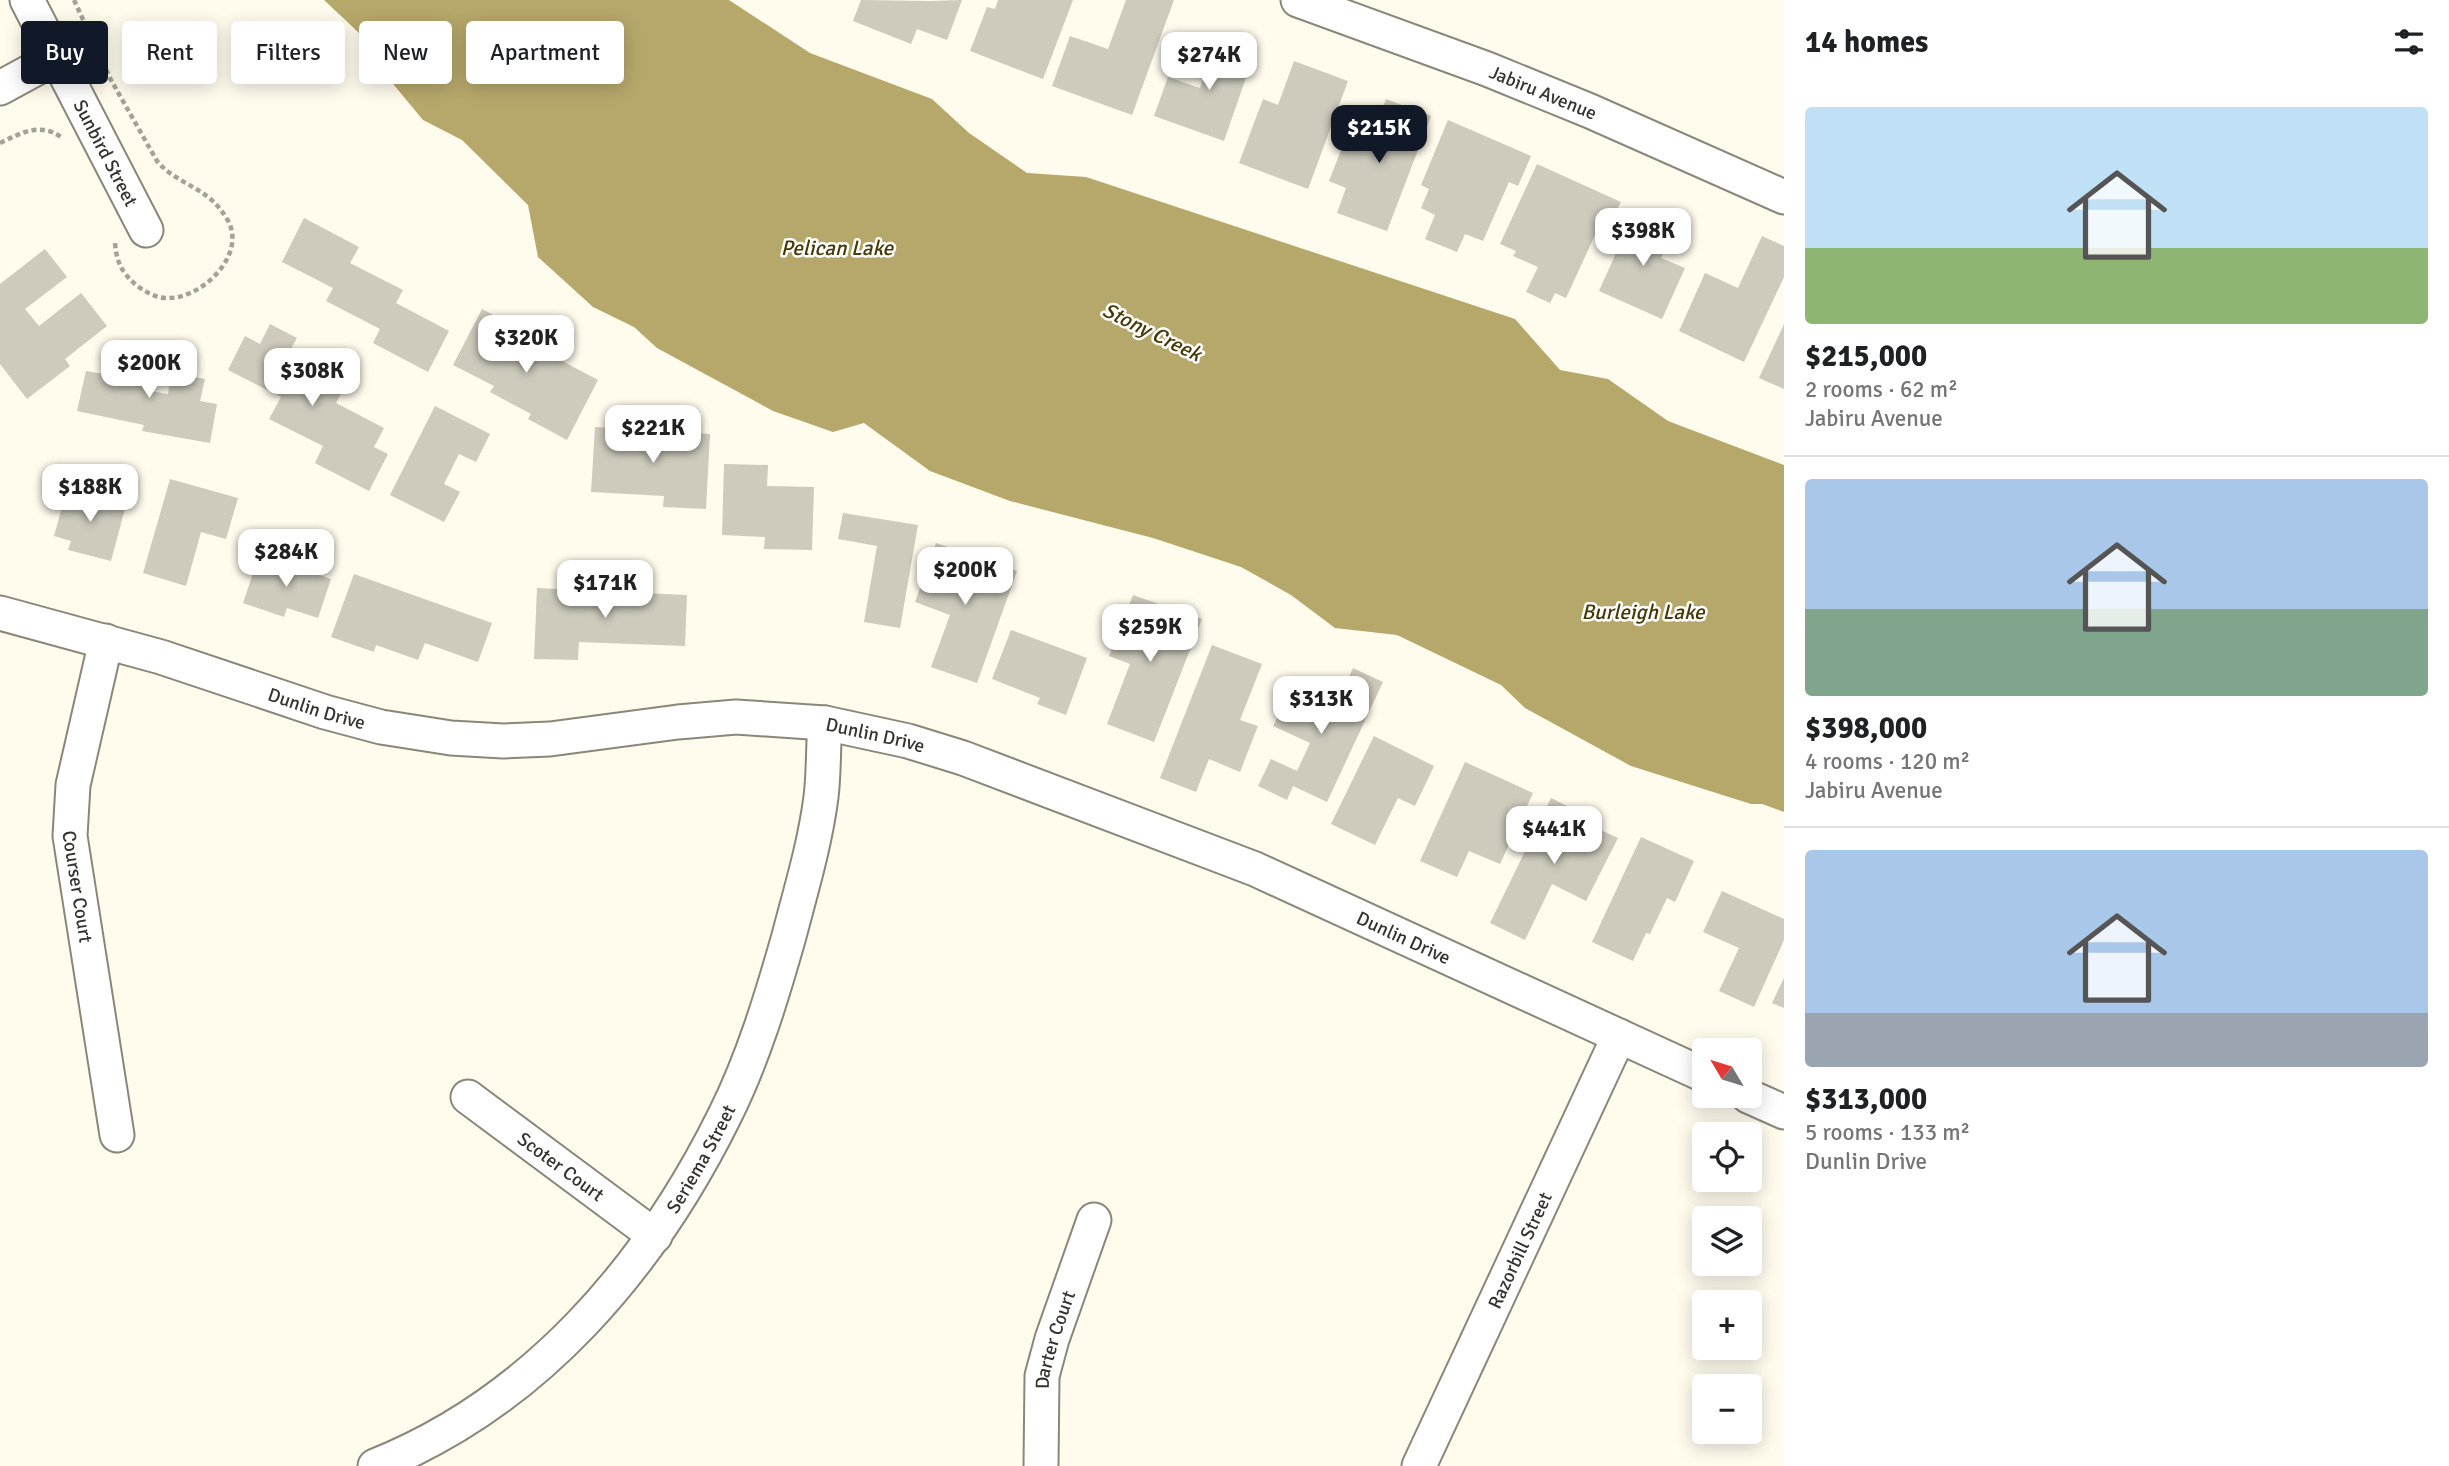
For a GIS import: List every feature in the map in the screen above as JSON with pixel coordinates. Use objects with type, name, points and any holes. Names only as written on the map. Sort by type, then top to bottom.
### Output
[{"type":"street","name":"Sunbird Street","points":[[27,0],[38,21]]},
{"type":"street","name":"Jabiru Avenue","points":[[1298,0],[1590,110],[1784,197]]},
{"type":"street","points":[[0,88],[21,77]]},
{"type":"street","name":"Sunbird Street","points":[[71,84],[146,230]]},
{"type":"street","name":"Dunlin Drive","points":[[0,612],[173,661],[325,712],[381,727],[450,738],[503,741],[560,738],[736,717],[825,723],[908,741],[963,758],[1205,848],[1692,1070]]},
{"type":"street","name":"Courser Court","points":[[106,641],[73,785],[70,836],[117,1135]]},
{"type":"street","name":"Seriema Street","points":[[374,1466],[405,1454],[467,1417],[546,1359],[603,1303],[654,1236],[702,1159],[744,1071],[779,970],[805,877],[821,797],[825,723]]},
{"type":"street","name":"Razorbill Street","points":[[1419,1466],[1619,1036]]},
{"type":"street","name":"Scoter Court","points":[[468,1097],[654,1236]]},
{"type":"street","points":[[1762,1102],[1784,1112]]},
{"type":"street","name":"Darter Court","points":[[1041,1466],[1042,1376],[1052,1339],[1094,1220]]},
{"type":"water","name":"Pelican Lake","points":[[324,0],[729,0],[810,53],[932,99],[969,133],[1027,173],[1086,177],[1515,319],[1560,370],[1608,379],[1668,421],[1784,465],[1784,812],[1631,766],[1525,708],[1501,685],[1397,635],[1335,628],[1291,595],[1241,567],[1153,538],[1010,501],[930,471],[864,423],[833,432],[773,411],[657,348],[634,327],[593,307],[538,257],[528,205],[462,140],[423,120],[393,84],[452,84],[452,21],[359,21],[358,32]]},
{"type":"building","points":[[861,0],[962,0],[947,40],[917,29],[911,44],[853,21]]},
{"type":"building","points":[[998,0],[1073,0],[1043,79],[970,51],[987,7],[995,9]]},
{"type":"building","points":[[1126,0],[1174,0],[1132,115],[1052,86],[1070,36],[1108,49]]},
{"type":"building","points":[[1218,36],[1256,49],[1224,141],[1154,116],[1168,77],[1200,88]]},
{"type":"building","points":[[1294,61],[1348,81],[1308,189],[1239,163],[1263,99],[1278,105]]},
{"type":"building","points":[[1386,99],[1431,116],[1387,231],[1337,213],[1346,188],[1329,181],[1348,132],[1370,140]]},
{"type":"building","points":[[1448,120],[1531,156],[1518,186],[1509,182],[1483,241],[1465,234],[1457,252],[1425,239],[1435,215],[1421,208],[1429,189],[1421,185]]},
{"type":"building","points":[[1537,164],[1621,202],[1609,226],[1601,222],[1566,298],[1555,293],[1550,303],[1526,292],[1538,267],[1513,256],[1516,251],[1500,244]]},
{"type":"building","points":[[1634,213],[1674,231],[1661,258],[1685,268],[1662,319],[1599,291]]},
{"type":"building","points":[[304,218],[359,247],[350,263],[403,290],[396,303],[449,331],[428,372],[373,343],[380,329],[326,301],[333,288],[282,262]]},
{"type":"building","points":[[1762,236],[1784,246],[1784,277],[1744,362],[1679,331],[1705,273],[1738,288]]},
{"type":"building","points":[[45,249],[67,277],[25,309],[39,326],[81,293],[107,326],[65,359],[70,366],[27,399],[0,364],[0,284]]},
{"type":"building","points":[[482,309],[523,331],[519,338],[598,380],[567,440],[528,419],[531,414],[490,392],[494,386],[453,365]]},
{"type":"building","points":[[270,324],[297,338],[287,356],[345,386],[336,403],[384,428],[374,447],[388,454],[369,491],[315,463],[323,446],[269,419],[281,397],[228,370],[245,336],[260,344]]},
{"type":"building","points":[[1784,324],[1784,389],[1759,378]]},
{"type":"building","points":[[108,355],[156,365],[150,391],[168,394],[171,373],[205,379],[200,401],[217,404],[210,443],[142,431],[144,425],[77,411],[86,371],[104,374]]},
{"type":"building","points":[[435,406],[490,434],[476,462],[459,454],[444,484],[460,492],[444,522],[390,495]]},
{"type":"building","points":[[595,427],[710,434],[706,509],[663,507],[664,496],[591,492]]},
{"type":"building","points":[[724,464],[768,465],[767,486],[814,487],[812,550],[764,549],[765,537],[722,535]]},
{"type":"building","points":[[170,479],[238,498],[226,539],[201,532],[186,586],[143,573]]},
{"type":"building","points":[[67,489],[126,505],[111,561],[68,550],[71,541],[54,536]]},
{"type":"building","points":[[843,513],[918,525],[900,628],[864,622],[877,546],[838,539]]},
{"type":"building","points":[[936,543],[1017,571],[977,683],[931,667],[950,615],[915,602]]},
{"type":"building","points":[[259,555],[331,579],[318,618],[287,608],[284,617],[243,603]]},
{"type":"building","points":[[354,574],[492,623],[478,662],[425,643],[418,660],[376,645],[374,652],[331,637]]},
{"type":"building","points":[[537,588],[687,595],[685,646],[579,642],[578,660],[534,659]]},
{"type":"building","points":[[1133,595],[1202,619],[1154,742],[1107,724],[1130,664],[1109,656]]},
{"type":"building","points":[[1011,630],[1087,658],[1066,715],[1037,704],[1040,698],[992,679]]},
{"type":"building","points":[[1212,645],[1262,664],[1240,720],[1258,726],[1240,772],[1209,759],[1196,792],[1160,778]]},
{"type":"building","points":[[1353,668],[1383,682],[1327,802],[1293,786],[1287,800],[1258,786],[1271,759],[1297,771],[1310,743],[1273,726],[1294,683],[1337,703]]},
{"type":"building","points":[[1374,736],[1434,766],[1415,806],[1398,798],[1375,845],[1331,824]]},
{"type":"building","points":[[1465,762],[1533,793],[1500,864],[1469,851],[1457,877],[1420,861]]},
{"type":"building","points":[[1551,798],[1597,821],[1594,827],[1618,838],[1586,901],[1552,884],[1525,940],[1490,923]]},
{"type":"building","points":[[1641,837],[1694,861],[1675,902],[1667,898],[1650,934],[1646,933],[1633,961],[1592,942]]},
{"type":"building","points":[[1722,891],[1784,919],[1784,940],[1754,1007],[1719,991],[1739,948],[1703,932]]},
{"type":"building","points":[[1784,978],[1784,1008],[1772,1003]]},
{"type":"water label","name":"Stony Creek","points":[[1152,332]]},
{"type":"water label","name":"Burleigh Lake","points":[[1643,612]]}]
